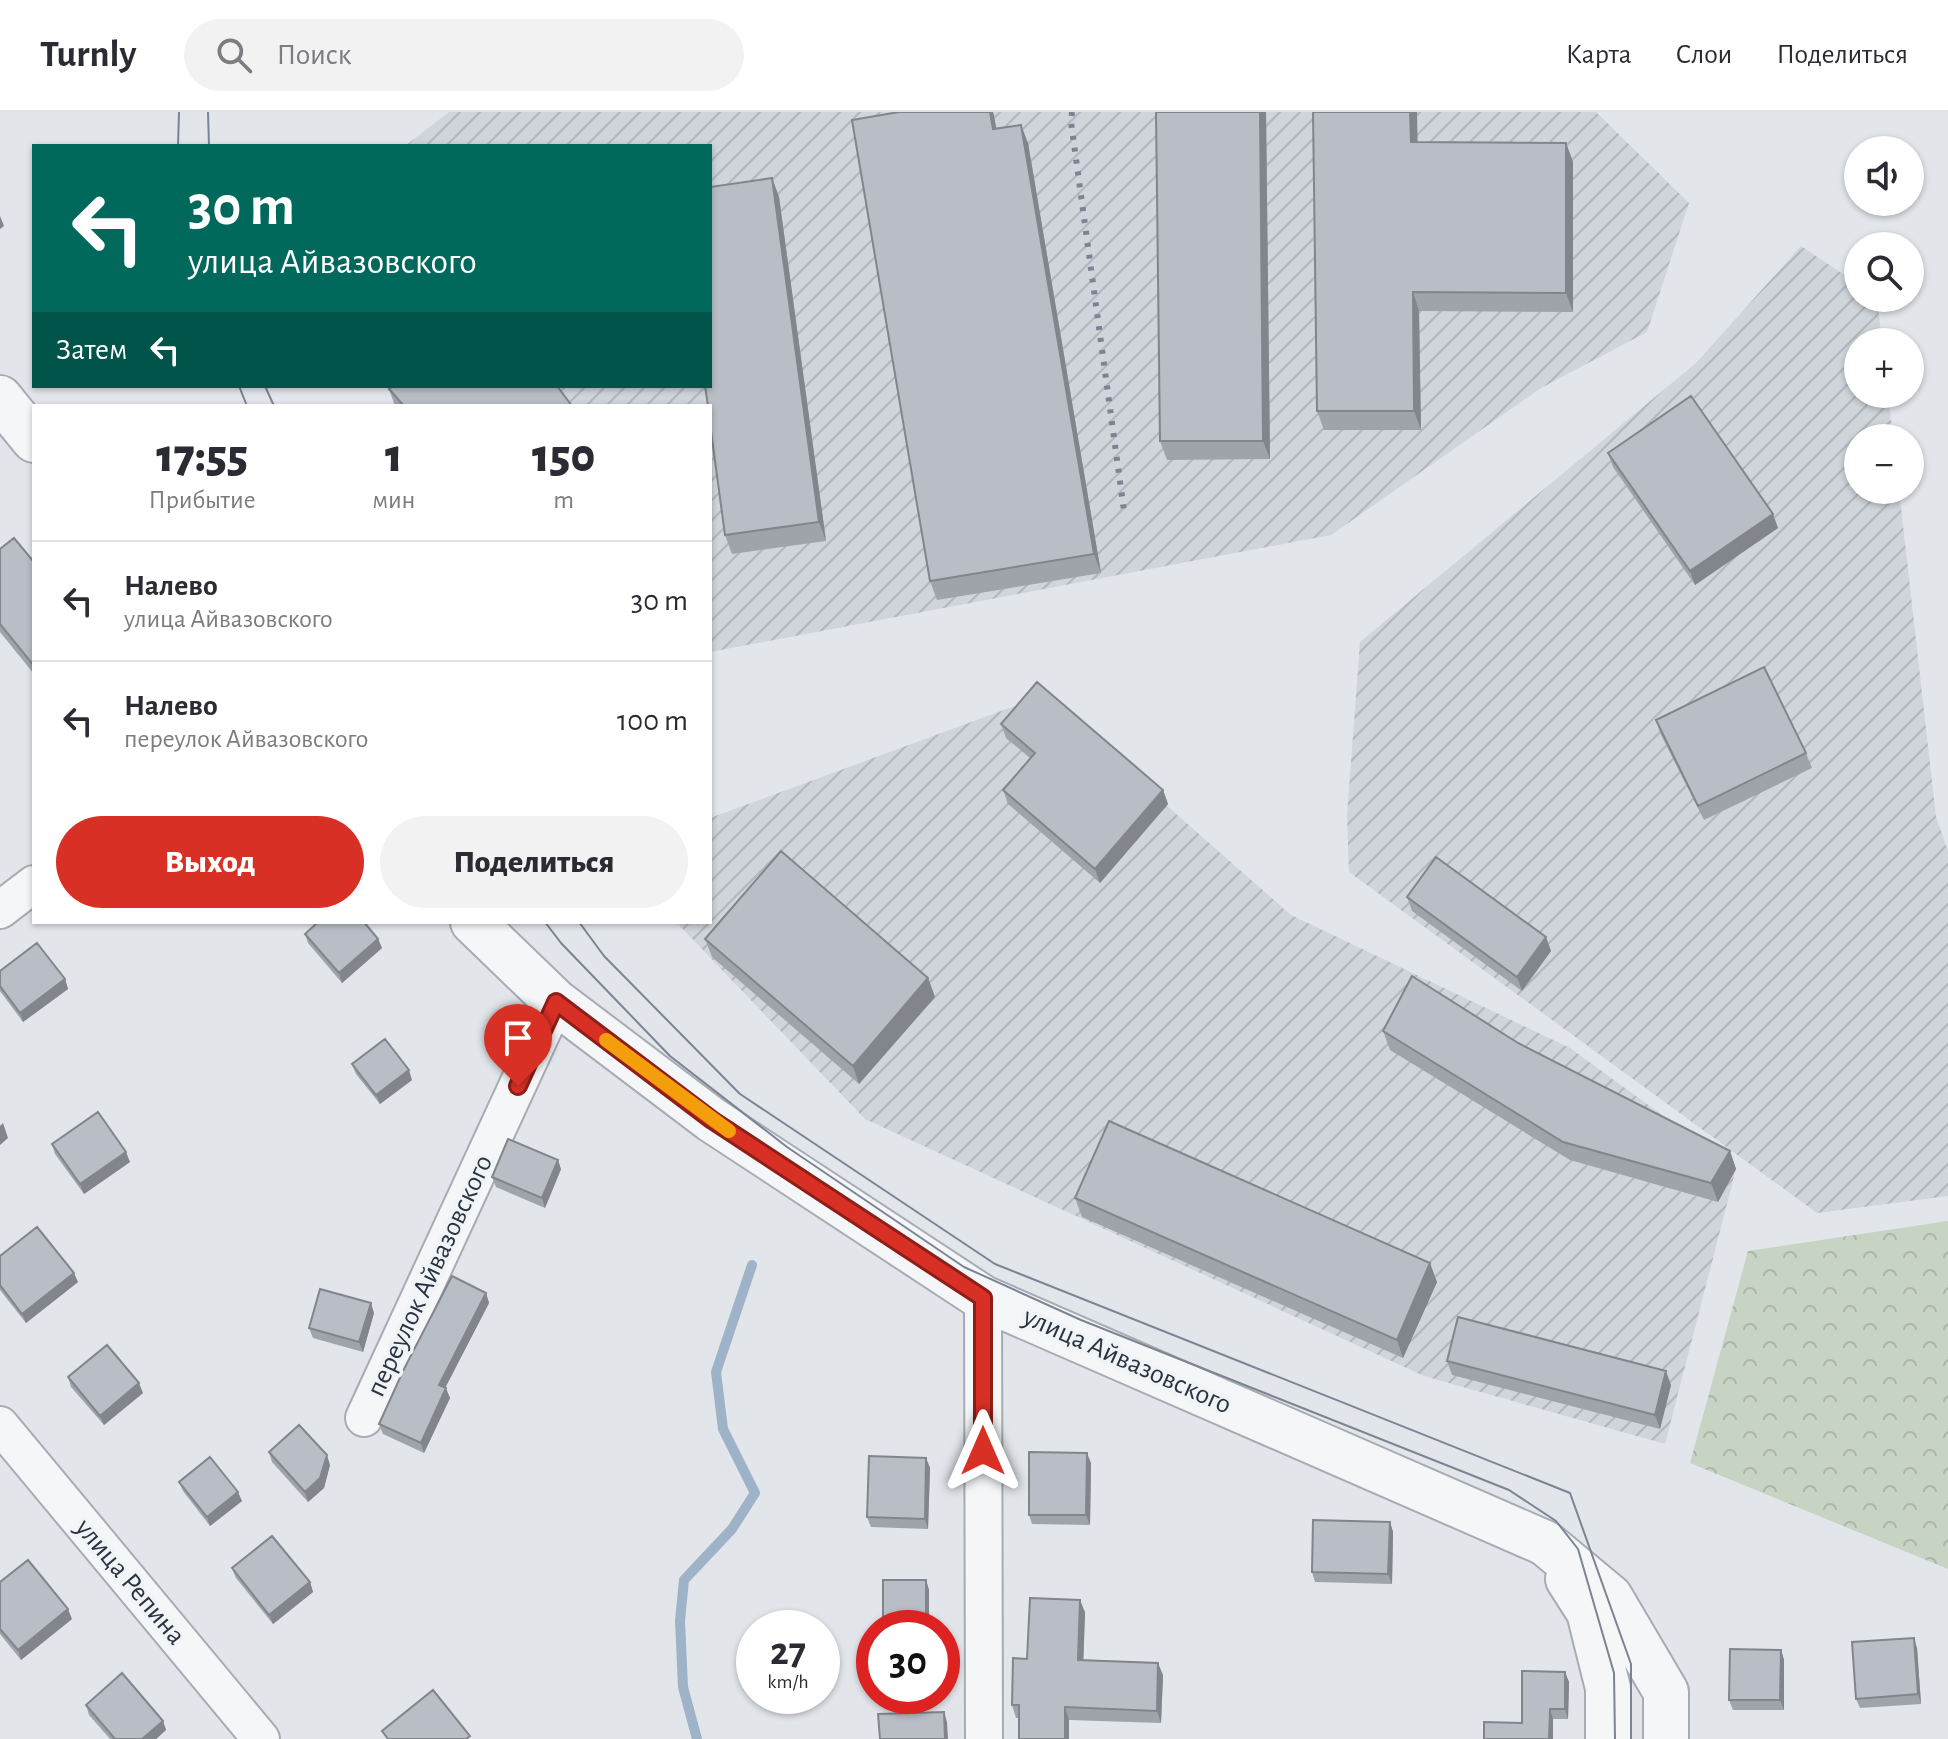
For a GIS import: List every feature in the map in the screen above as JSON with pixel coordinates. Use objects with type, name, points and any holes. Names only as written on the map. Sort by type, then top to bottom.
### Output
[{"type":"street","points":[[0,398],[32,438]]},
{"type":"street","points":[[0,910],[32,886]]},
{"type":"street","name":"улица Айвазовского","points":[[475,924],[556,1002],[712,1120],[983,1298],[1545,1543],[1610,1597],[1666,1692],[1666,1739]]},
{"type":"street","name":"переулок Айвазовского","points":[[364,1418],[556,1002]]},
{"type":"street","points":[[983,1298],[984,1739]]},
{"type":"street","name":"улица Репина","points":[[0,1425],[261,1739]]},
{"type":"street","points":[[1545,1543],[1589,1612],[1608,1688],[1608,1739]]},
{"type":"shaded area","points":[[449,112],[1596,112],[1689,203],[1647,332],[1541,388],[1331,535],[712,652],[712,404],[482,404],[470,388],[712,388],[712,144],[408,144]]},
{"type":"shaded area","points":[[1801,246],[1844,275],[1844,312],[1879,312],[1880,328],[1844,328],[1844,408],[1890,408],[1891,424],[1844,424],[1844,504],[1901,504],[1936,817],[1948,851],[1948,1196],[1817,1213],[1349,872],[1347,815],[1360,642],[1696,363]]},
{"type":"shaded area","points":[[1042,696],[1291,915],[1570,1048],[1736,1169],[1665,1444],[1424,1376],[865,1119],[678,924],[712,924],[712,817]]},
{"type":"green space","points":[[1948,1221],[1948,1569],[1690,1463],[1748,1251]]},
{"type":"building","points":[[899,112],[990,112],[993,129],[1021,125],[1094,554],[930,581],[852,120]]},
{"type":"building","points":[[1156,112],[1260,112],[1263,441],[1160,441]]},
{"type":"building","points":[[1313,112],[1410,112],[1411,142],[1566,143],[1566,293],[1413,292],[1414,411],[1317,411]]},
{"type":"building","points":[[772,178],[819,522],[725,535],[712,439],[712,404],[708,404],[705,388],[712,388],[712,187]]},
{"type":"building","points":[[558,388],[570,404],[402,404],[389,389]]},
{"type":"building","points":[[1691,396],[1773,514],[1690,571],[1608,453]]},
{"type":"building","points":[[14,538],[32,560],[32,664],[0,624],[0,549]]},
{"type":"building","points":[[1764,667],[1806,753],[1698,806],[1656,720]]},
{"type":"building","points":[[1037,682],[1163,790],[1095,869],[1003,790],[1035,753],[1001,724]]},
{"type":"building","points":[[781,851],[928,978],[853,1066],[705,939]]},
{"type":"building","points":[[1436,857],[1546,937],[1517,977],[1407,897]]},
{"type":"building","points":[[316,924],[366,924],[378,939],[339,973],[305,934]]},
{"type":"building","points":[[37,943],[65,979],[20,1013],[0,986],[0,971]]},
{"type":"building","points":[[1412,976],[1518,1043],[1730,1151],[1711,1183],[1563,1142],[1383,1031]]},
{"type":"building","points":[[385,1039],[409,1070],[376,1095],[352,1064]]},
{"type":"building","points":[[98,1112],[126,1152],[80,1184],[52,1144]]},
{"type":"building","points":[[1109,1121],[1430,1263],[1397,1340],[1075,1198]]},
{"type":"building","points":[[508,1139],[558,1160],[542,1198],[492,1177]]},
{"type":"building","points":[[37,1227],[74,1273],[22,1314],[0,1285],[0,1256]]},
{"type":"building","points":[[452,1276],[486,1293],[439,1385],[446,1388],[421,1443],[379,1424]]},
{"type":"building","points":[[320,1289],[371,1303],[359,1342],[309,1328]]},
{"type":"building","points":[[1458,1317],[1666,1371],[1655,1415],[1447,1361]]},
{"type":"building","points":[[107,1345],[139,1383],[100,1416],[68,1377]]},
{"type":"building","points":[[299,1425],[327,1455],[320,1478],[305,1492],[269,1452]]},
{"type":"building","points":[[1029,1452],[1087,1453],[1086,1515],[1029,1515]]},
{"type":"building","points":[[869,1456],[926,1458],[925,1519],[867,1517]]},
{"type":"building","points":[[210,1457],[238,1492],[207,1517],[179,1482]]},
{"type":"building","points":[[1313,1520],[1390,1522],[1388,1574],[1312,1572]]},
{"type":"building","points":[[272,1536],[310,1582],[269,1615],[232,1568]]},
{"type":"building","points":[[28,1560],[68,1609],[18,1650],[0,1629],[0,1582]]},
{"type":"building","points":[[883,1580],[926,1580],[926,1610],[883,1610]]},
{"type":"building","points":[[1030,1598],[1080,1600],[1078,1660],[1158,1663],[1157,1711],[1065,1707],[1065,1739],[1019,1739],[1019,1705],[1012,1705],[1013,1658],[1027,1659]]},
{"type":"building","points":[[1914,1638],[1918,1694],[1856,1699],[1852,1642]]},
{"type":"building","points":[[1730,1649],[1781,1650],[1780,1700],[1729,1700]]},
{"type":"building","points":[[1522,1671],[1565,1672],[1565,1709],[1550,1709],[1549,1739],[1484,1739],[1484,1722],[1522,1723]]},
{"type":"building","points":[[122,1673],[163,1721],[142,1739],[115,1739],[86,1705]]},
{"type":"building","points":[[433,1690],[470,1736],[466,1739],[388,1739],[382,1731]]},
{"type":"building","points":[[878,1714],[944,1714],[945,1739],[880,1739]]},
{"type":"waterway","points":[[697,1739],[683,1687],[680,1621],[684,1580],[732,1529],[755,1493],[723,1429],[716,1372],[752,1265]]},
{"type":"tram line","points":[[178,144],[179,112]]},
{"type":"tram line","points":[[208,112],[209,144]]},
{"type":"tram line","points":[[240,388],[246,404]]},
{"type":"tram line","points":[[266,388],[273,404]]},
{"type":"tram line","points":[[547,924],[561,943],[670,1056],[787,1147],[964,1267],[1081,1320],[1509,1490],[1556,1521],[1578,1549],[1614,1673],[1615,1739]]},
{"type":"tram line","points":[[580,924],[604,956],[740,1094],[995,1264],[1570,1493],[1631,1664],[1631,1739]]},
{"type":"railway","points":[[1072,112],[1124,511]]},
{"type":"slow traffic","points":[[606,1040],[729,1131]]},
{"type":"route","points":[[518,1086],[556,1002],[712,1120],[983,1298],[983,1451]]}]
